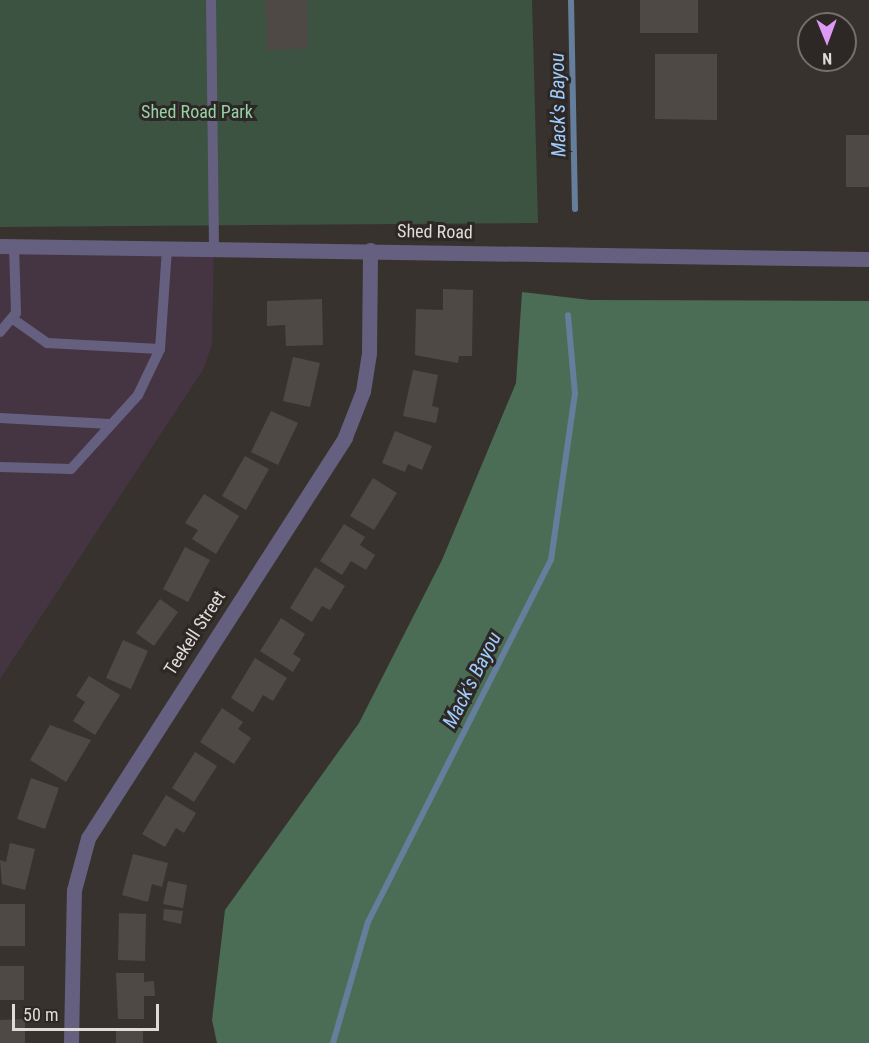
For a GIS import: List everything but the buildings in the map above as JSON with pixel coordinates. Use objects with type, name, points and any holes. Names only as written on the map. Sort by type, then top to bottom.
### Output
[{"type":"street","name":"Shed Road","points":[[7,246],[869,259]]},
{"type":"street","name":"Teekell Street","points":[[71,1043],[74,890],[88,838],[345,437],[363,391],[369,352],[370,250]]},
{"type":"lane","points":[[211,0],[214,248]]},
{"type":"lane","points":[[0,332],[13,319],[7,246]]},
{"type":"lane","points":[[0,467],[71,469],[138,395],[160,350],[167,248]]},
{"type":"lane","points":[[13,319],[47,343],[160,350]]},
{"type":"lane","points":[[0,418],[110,424]]},
{"type":"shaded area","points":[[0,246],[214,248],[212,344],[204,368],[0,679]]},
{"type":"green space","name":"Shed Road Park","points":[[0,0],[532,0],[538,223],[0,227]]},
{"type":"green space","points":[[522,292],[590,300],[869,301],[869,1043],[217,1043],[212,1020],[225,910],[359,723],[442,560],[516,383]]},
{"type":"waterway","name":"Mack's Bayou","points":[[571,0],[575,209]]},
{"type":"waterway","name":"Mack's Bayou","points":[[333,1043],[368,922],[551,560],[575,394],[568,315]]}]
